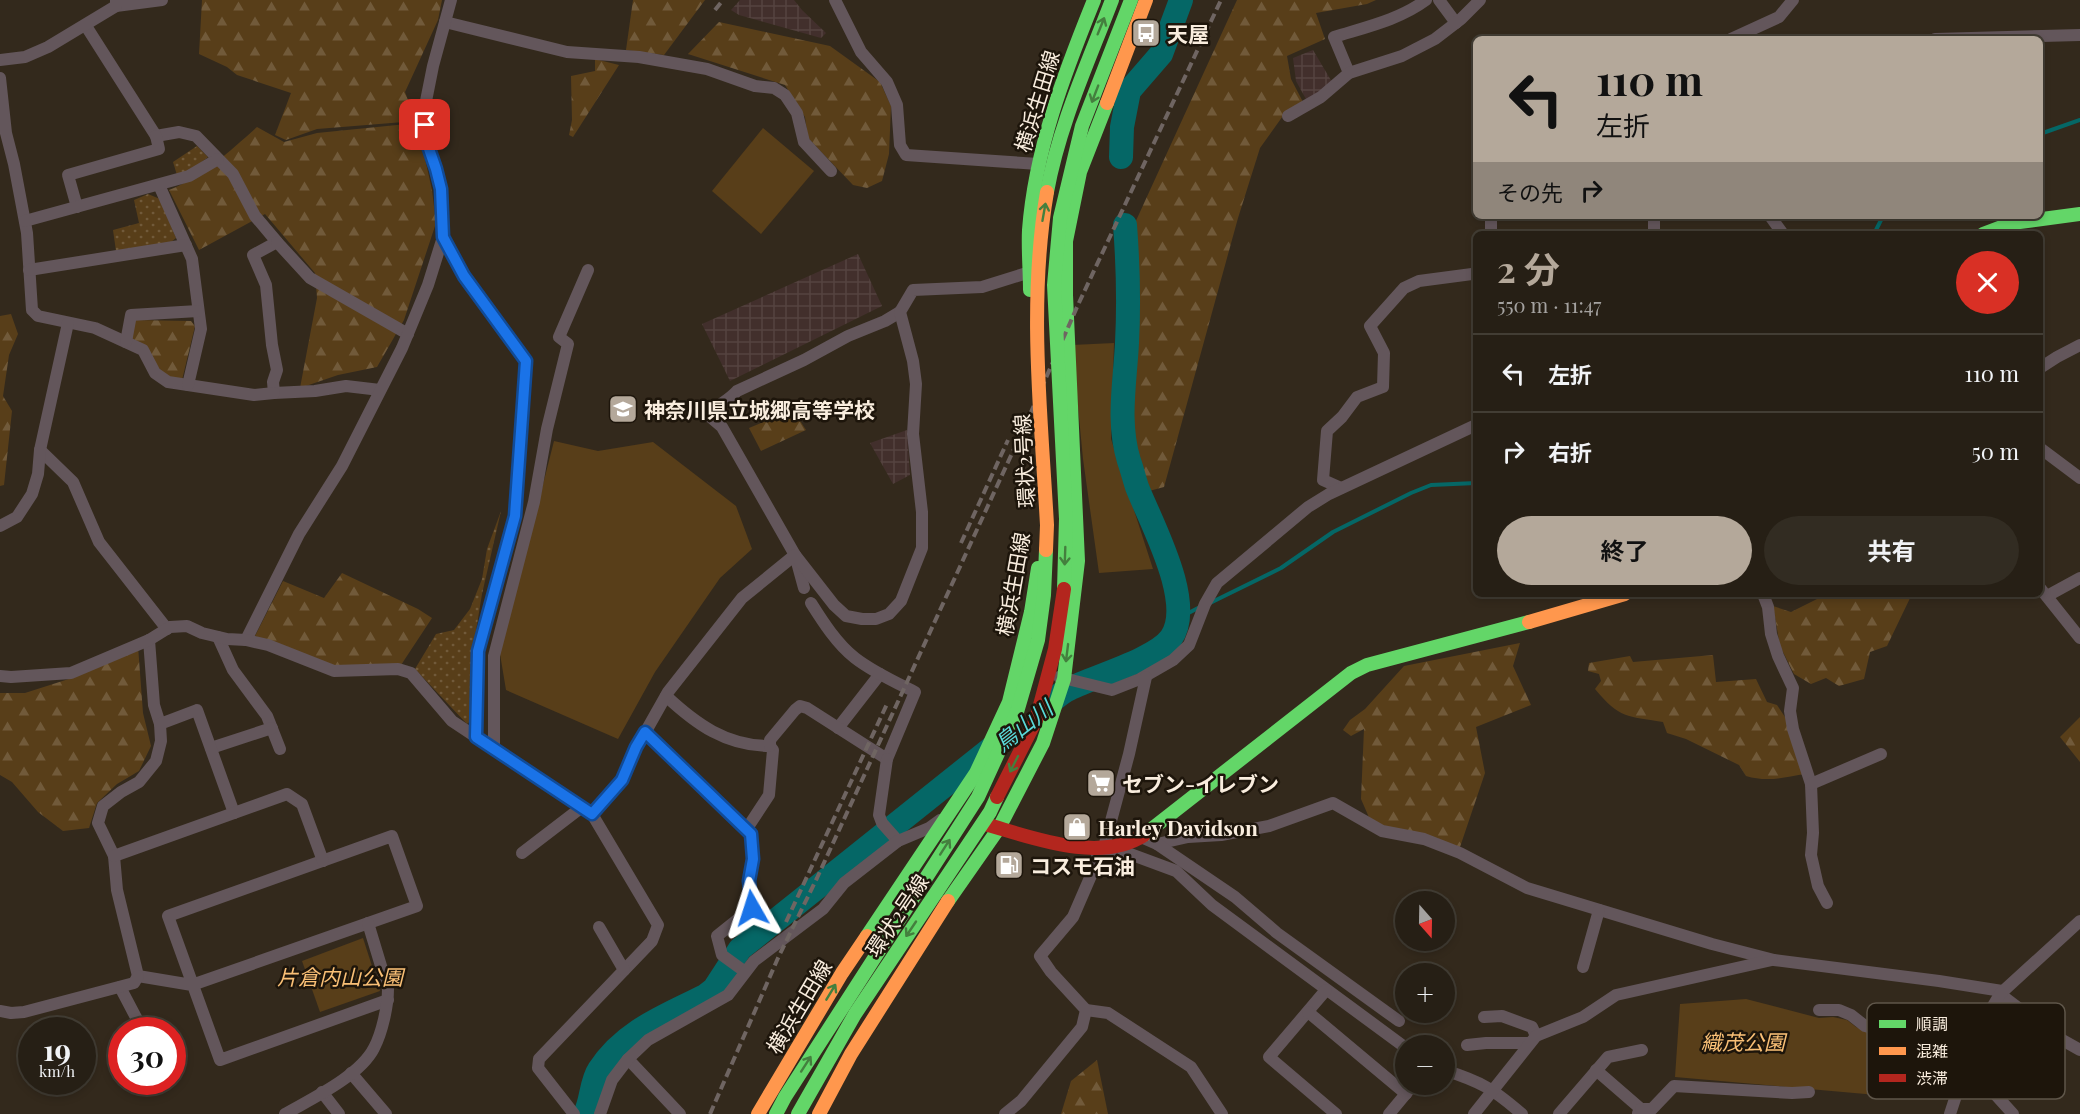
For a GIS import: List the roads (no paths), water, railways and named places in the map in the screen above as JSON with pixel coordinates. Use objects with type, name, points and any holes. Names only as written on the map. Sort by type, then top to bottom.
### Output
[{"type":"main road","name":"横浜生田線","points":[[758,1114],[842,973],[976,773],[1009,702],[1031,612],[1044,536],[1043,478],[1031,329],[1029,223],[1038,164],[1065,72],[1094,0]]},
{"type":"main road","name":"環状2号線","points":[[776,1114],[784,1097],[978,797],[1017,712],[1038,640],[1044,595],[1047,525],[1038,340],[1041,228],[1052,164],[1065,121],[1112,0]]},
{"type":"main road","name":"環状2号線","points":[[798,1114],[855,1014],[990,812],[1036,720],[1055,649],[1064,599],[1066,519],[1054,285],[1060,218],[1082,126],[1131,0]]},
{"type":"main road","points":[[819,1114],[851,1054],[930,927],[999,828],[1043,743],[1064,679],[1078,561],[1066,295],[1066,241],[1080,172],[1146,0]]},
{"type":"main road","points":[[2043,219],[2080,214]]},
{"type":"main road","points":[[1991,231],[2012,223],[2042,219]]},
{"type":"main road","points":[[949,814],[1054,843],[1099,847],[1141,837],[1351,673],[1367,664],[1537,620],[1614,597]]},
{"type":"street","points":[[0,60],[25,57],[48,47],[86,26],[116,3],[162,0]]},
{"type":"street","points":[[246,640],[299,534],[342,466],[408,334],[428,285],[443,237],[441,189],[426,140],[424,111],[451,0]]},
{"type":"street","points":[[835,0],[861,52],[887,82],[897,105],[900,145],[906,155],[1038,164]]},
{"type":"street","points":[[1349,73],[1335,37],[1392,19],[1426,0]]},
{"type":"street","points":[[1439,0],[1456,23]]},
{"type":"street","points":[[1288,116],[1321,97],[1349,73],[1402,56],[1435,39],[1480,0]]},
{"type":"street","points":[[1738,36],[1779,17],[1793,0]]},
{"type":"street","points":[[445,22],[567,52],[639,57],[707,69],[754,86],[774,87],[785,94],[797,113],[804,142],[831,171]]},
{"type":"street","points":[[77,207],[68,175],[159,149],[156,136],[86,26]]},
{"type":"street","points":[[2043,36],[2080,35]]},
{"type":"street","points":[[0,78],[6,133],[25,221],[32,310],[38,316],[95,328],[143,350],[155,373],[168,382],[254,395],[315,391],[346,386],[380,390]]},
{"type":"street","points":[[156,136],[179,132],[196,136],[233,174],[255,216],[310,278],[408,334]]},
{"type":"street","points":[[25,221],[189,177],[218,159]]},
{"type":"street","points":[[159,185],[192,259],[201,329],[188,385]]},
{"type":"street","points":[[443,237],[464,276],[526,361],[515,516],[478,651],[476,737]]},
{"type":"street","points":[[274,393],[273,382],[277,370],[266,285],[253,255],[277,242]]},
{"type":"street","points":[[29,270],[186,245]]},
{"type":"street","points":[[495,749],[494,656],[534,502],[547,429],[568,344],[559,337],[588,270]]},
{"type":"street","points":[[900,312],[913,361],[916,384],[914,434],[922,513],[922,548],[901,601],[889,614],[876,619],[862,620],[846,616],[834,605],[795,555],[722,427],[708,415],[716,405],[737,391],[900,312],[913,290],[981,287],[1030,272]]},
{"type":"street","points":[[1341,488],[1323,480],[1327,431],[1342,417],[1357,397],[1383,387],[1384,352],[1370,326],[1404,288],[1419,281],[1472,274]]},
{"type":"street","points":[[126,342],[131,315],[198,311]]},
{"type":"street","points":[[0,526],[17,517],[32,494],[68,323]]},
{"type":"street","points":[[2043,366],[2080,345]]},
{"type":"street","points":[[1018,665],[1112,690],[1146,677],[1173,660],[1189,645],[1205,604],[1217,583],[1308,507],[1341,488],[1473,426]]},
{"type":"street","points":[[40,450],[72,482],[99,542],[167,629]]},
{"type":"street","points":[[2043,450],[2080,478]]},
{"type":"street","points":[[795,555],[804,588]]},
{"type":"street","points":[[522,853],[587,810],[622,780],[636,747],[666,696],[742,598],[795,555]]},
{"type":"street","points":[[2080,578],[2043,592],[2075,624],[2080,638]]},
{"type":"street","points":[[1764,597],[1768,607],[1771,634],[1778,656],[1793,688],[1790,711],[1793,729],[1811,784],[1812,855],[1818,886],[1827,903]]},
{"type":"street","points":[[811,603],[826,626],[853,657],[915,692],[887,759],[879,815],[882,823],[898,841]]},
{"type":"street","points":[[0,676],[71,673],[149,640],[170,627],[187,626],[218,637],[268,645],[334,671],[398,669],[411,673],[452,721],[587,810],[658,925],[652,941],[538,1059],[538,1068],[574,1114]]},
{"type":"street","points":[[218,637],[232,670],[267,716],[280,749]]},
{"type":"street","points":[[0,1011],[24,1012],[120,987],[134,983],[138,975],[117,890],[114,856],[98,822],[103,806],[139,782],[156,761],[161,741],[160,724],[154,705],[149,640]]},
{"type":"street","points":[[838,728],[880,674]]},
{"type":"street","points":[[1146,677],[1129,754],[1099,847],[1100,857],[1073,917],[1040,956],[1051,972],[1086,1010],[1108,1013],[1191,1067],[1222,1114]]},
{"type":"street","points":[[666,696],[689,718],[706,729],[727,738],[758,746],[770,746]]},
{"type":"street","points":[[746,830],[769,795],[773,750],[770,740],[800,706],[807,708],[887,759]]},
{"type":"street","points":[[160,724],[197,710],[234,813]]},
{"type":"street","points":[[211,748],[272,728]]},
{"type":"street","points":[[645,732],[751,834],[753,859],[749,881],[752,908],[717,936],[722,955],[744,971]]},
{"type":"street","points":[[1811,784],[1881,754]]},
{"type":"street","points":[[114,856],[287,794],[302,804],[323,861]]},
{"type":"street","points":[[1157,844],[1188,837],[1221,835],[1269,826],[1333,803],[1382,831],[1424,839],[1460,853],[1527,888],[1712,944],[1774,960],[1928,979],[2001,993],[2014,1003]]},
{"type":"street","points":[[600,1114],[612,1080],[628,1059],[648,1041],[728,995],[744,971],[765,951],[823,909],[844,883],[898,841],[929,828],[949,814]]},
{"type":"street","points":[[138,975],[192,985],[417,906],[392,836],[168,916],[192,985],[220,1060],[388,1000]]},
{"type":"street","points":[[1141,837],[1157,844],[1234,897],[1276,933],[1395,1018]]},
{"type":"street","points":[[1099,847],[1130,854],[1176,871],[1212,905],[1395,1040]]},
{"type":"street","points":[[1582,967],[1599,910]]},
{"type":"street","points":[[1995,1003],[2001,993],[2080,921]]},
{"type":"street","points":[[285,1114],[351,1073],[374,1048],[388,1000],[388,989],[368,923]]},
{"type":"street","points":[[599,927],[624,970]]},
{"type":"street","points":[[1467,1045],[1533,1040],[1583,1017],[1616,995],[1774,960]]},
{"type":"street","points":[[120,987],[136,1017]]},
{"type":"street","points":[[1326,990],[1269,1057],[1336,1114]]},
{"type":"street","points":[[1005,1114],[1021,1101],[1082,1027],[1086,1010]]},
{"type":"street","points":[[1819,1010],[1839,1010],[1851,1015],[1867,1027]]},
{"type":"street","points":[[1308,1012],[1395,1078]]},
{"type":"street","points":[[1474,1114],[1533,1040],[1532,1027],[1510,1018],[1484,1017]]},
{"type":"street","points":[[2065,1041],[2080,1050]]},
{"type":"street","points":[[1559,1114],[1608,1057],[1642,1050]]},
{"type":"street","points":[[628,1059],[675,1112]]},
{"type":"street","points":[[1596,1070],[1639,1111],[1652,1109],[1674,1086],[1809,1092]]},
{"type":"street","points":[[351,1073],[386,1114]]},
{"type":"street","points":[[1455,1074],[1475,1080],[1494,1090],[1522,1114]]},
{"type":"street","points":[[322,1092],[339,1114]]},
{"type":"street","points":[[1389,1114],[1405,1095]]},
{"type":"street","points":[[1950,1114],[1955,1099]]},
{"type":"street","points":[[1999,1099],[2013,1114]]},
{"type":"waterway","name":"鳥山川","points":[[1121,157],[1122,127],[1129,91],[1161,54],[1181,0]]},
{"type":"waterway","points":[[2043,133],[2080,120]]},
{"type":"waterway","points":[[1876,231],[1882,219]]},
{"type":"waterway","name":"鳥山川","points":[[1045,707],[1067,690],[1153,653],[1171,638],[1177,623],[1178,604],[1175,584],[1160,540],[1137,487],[1123,432],[1128,314],[1125,225]]},
{"type":"waterway","points":[[1210,603],[1281,568],[1333,532],[1411,493],[1431,485],[1473,483]]},
{"type":"waterway","points":[[1177,619],[1200,607]]},
{"type":"waterway","name":"鳥山川","points":[[585,1114],[596,1075],[620,1045],[646,1026],[705,996],[714,989],[740,949],[994,746]]},
{"type":"railway","points":[[715,10],[723,0]]},
{"type":"railway","points":[[710,1114],[778,958],[817,878],[1077,307],[1221,0]]},
{"type":"railway","points":[[961,543],[1008,440]]},
{"type":"railway","points":[[786,922],[887,704]]},
{"type":"place","name":"天屋","points":[[1146,33]]},
{"type":"place","name":"神奈川県立城郷高等学校","points":[[623,409]]},
{"type":"place","name":"セブン-イレブン","points":[[1101,783]]},
{"type":"place","name":"Harley Davidson","points":[[1077,827]]},
{"type":"place","name":"コスモ石油","points":[[1009,865]]},
{"type":"park label","name":"片倉内山公園","points":[[340,976]]},
{"type":"park label","name":"織茂公園","points":[[1743,1041]]}]
